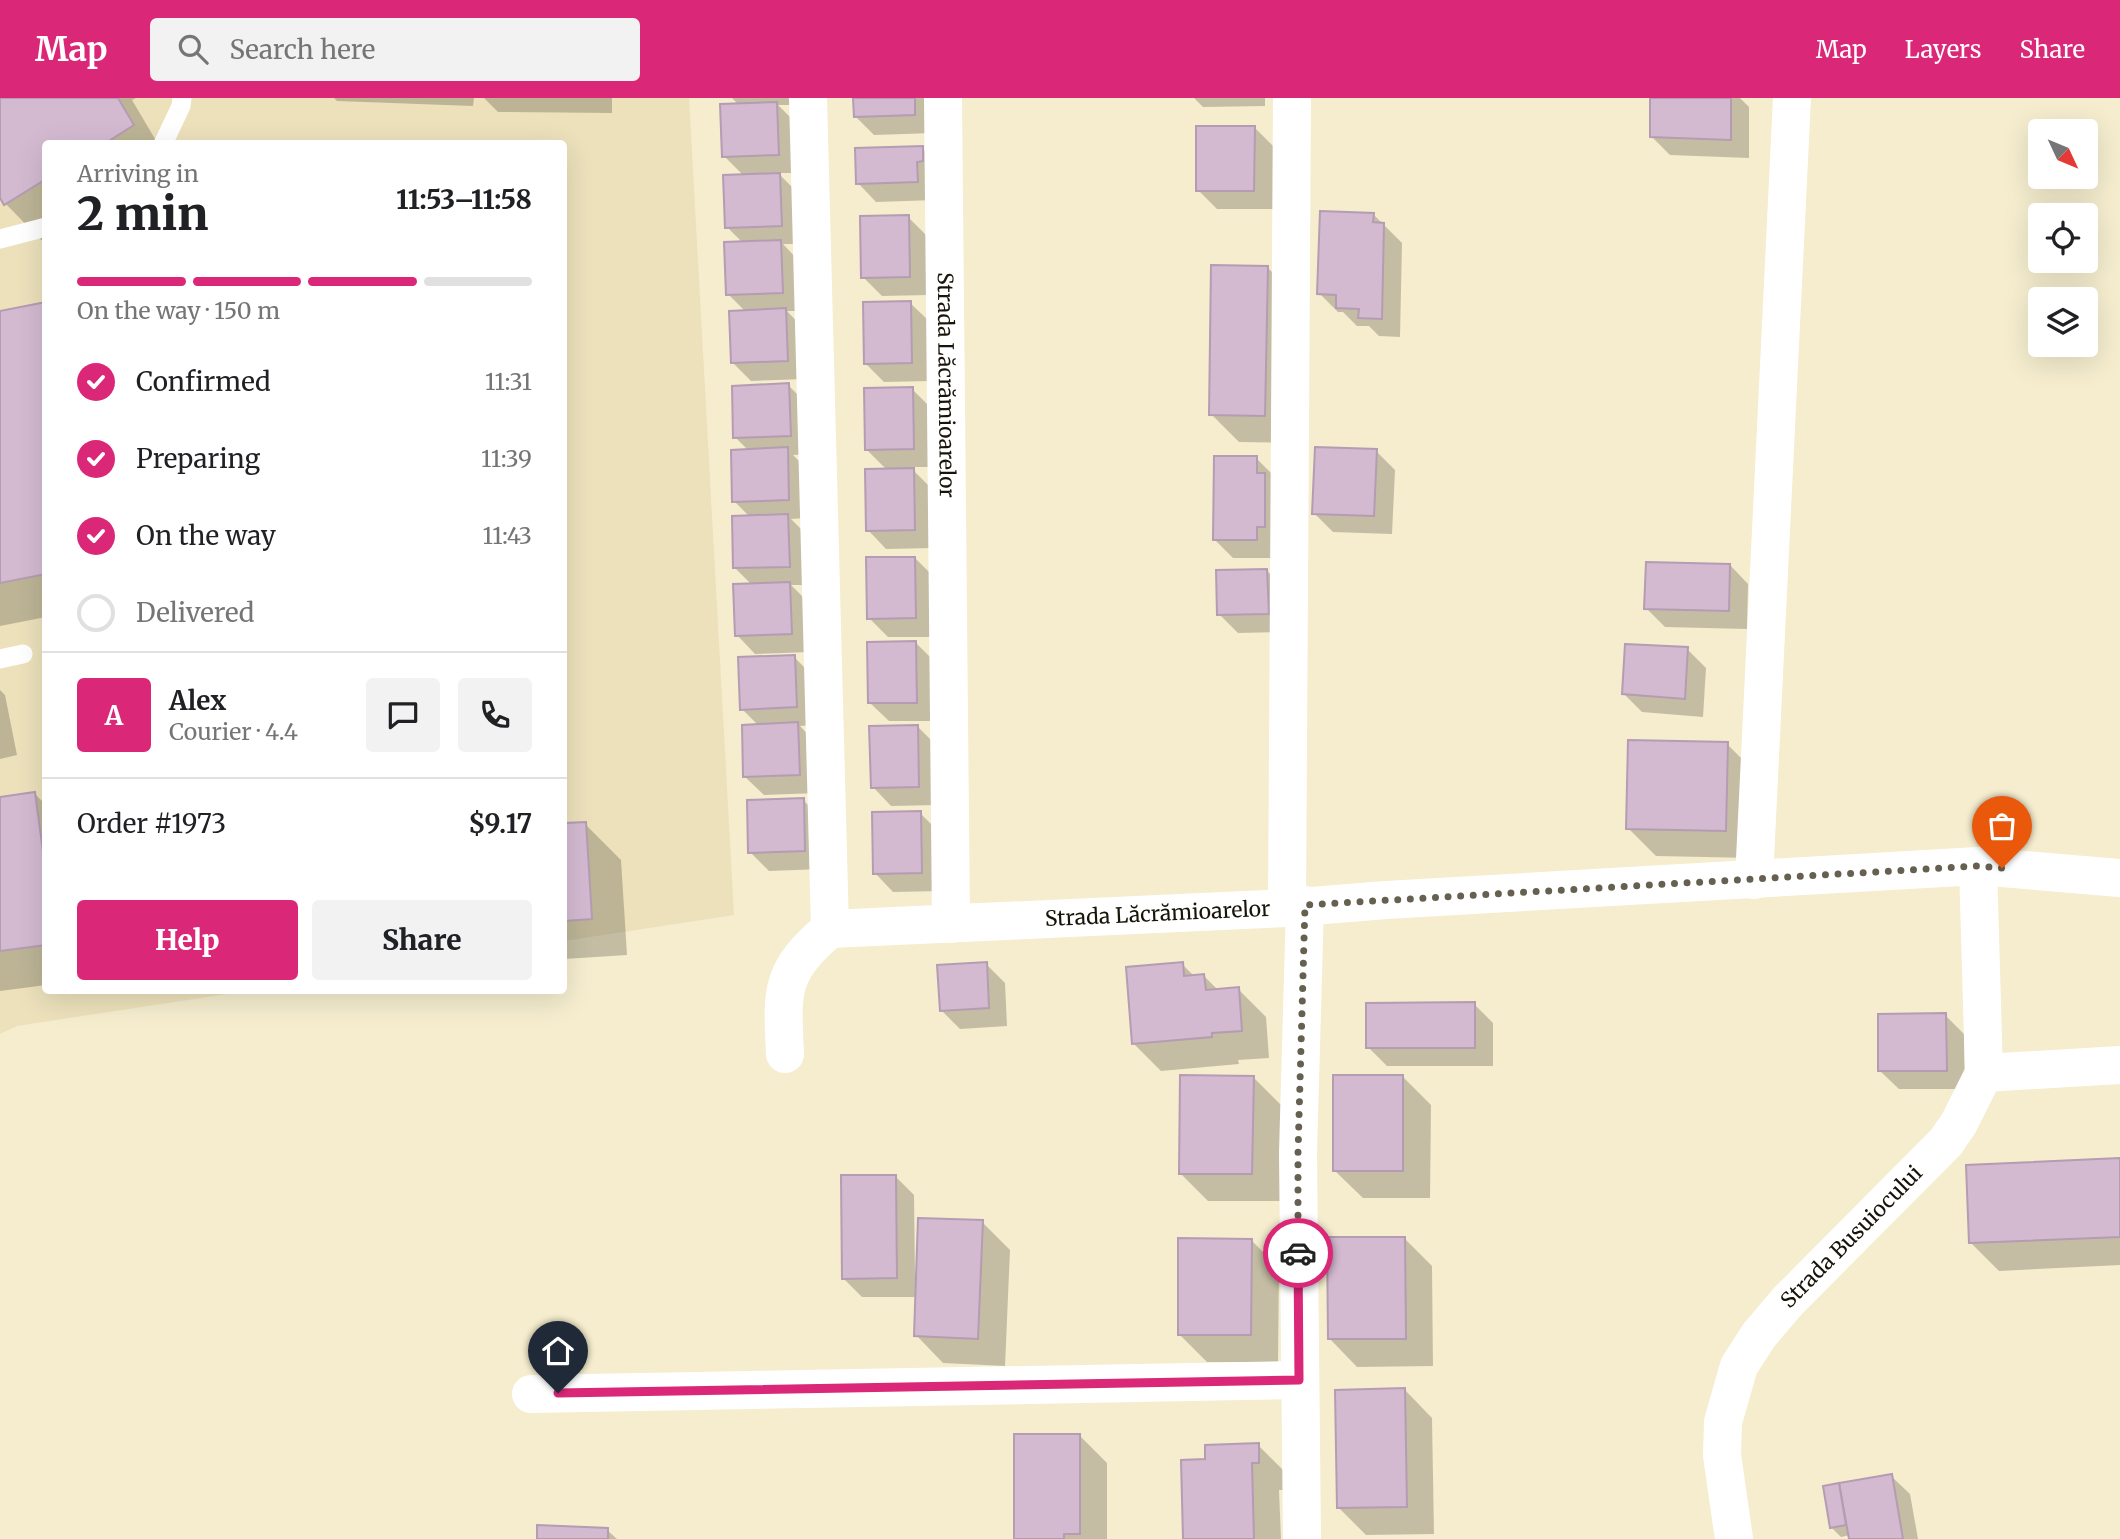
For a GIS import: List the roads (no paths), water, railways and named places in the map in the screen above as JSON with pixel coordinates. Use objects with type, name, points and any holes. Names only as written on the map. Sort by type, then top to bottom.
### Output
[{"type":"street","points":[[785,1054],[782,1003],[789,974],[809,947],[830,929],[808,98]]},
{"type":"street","name":"Strada Lăcrămioarelor","points":[[943,98],[951,924]]},
{"type":"street","points":[[1292,98],[1302,1539]]},
{"type":"street","points":[[1754,880],[1792,98]]},
{"type":"street","points":[[1978,866],[1984,1073],[2120,1065]]},
{"type":"street","name":"Strada Lăcrămioarelor","points":[[830,929],[1296,906],[1978,866],[2120,878]]},
{"type":"street","name":"Strada Busuiocului","points":[[1734,1539],[1722,1455],[1723,1422],[1739,1366],[1759,1335],[1787,1302],[1946,1142],[1959,1123],[1984,1073]]},
{"type":"street","points":[[531,1394],[1299,1380]]},
{"type":"lane","points":[[165,140],[182,98]]},
{"type":"lane","points":[[0,239],[42,228]]},
{"type":"lane","points":[[0,659],[23,654]]}]
